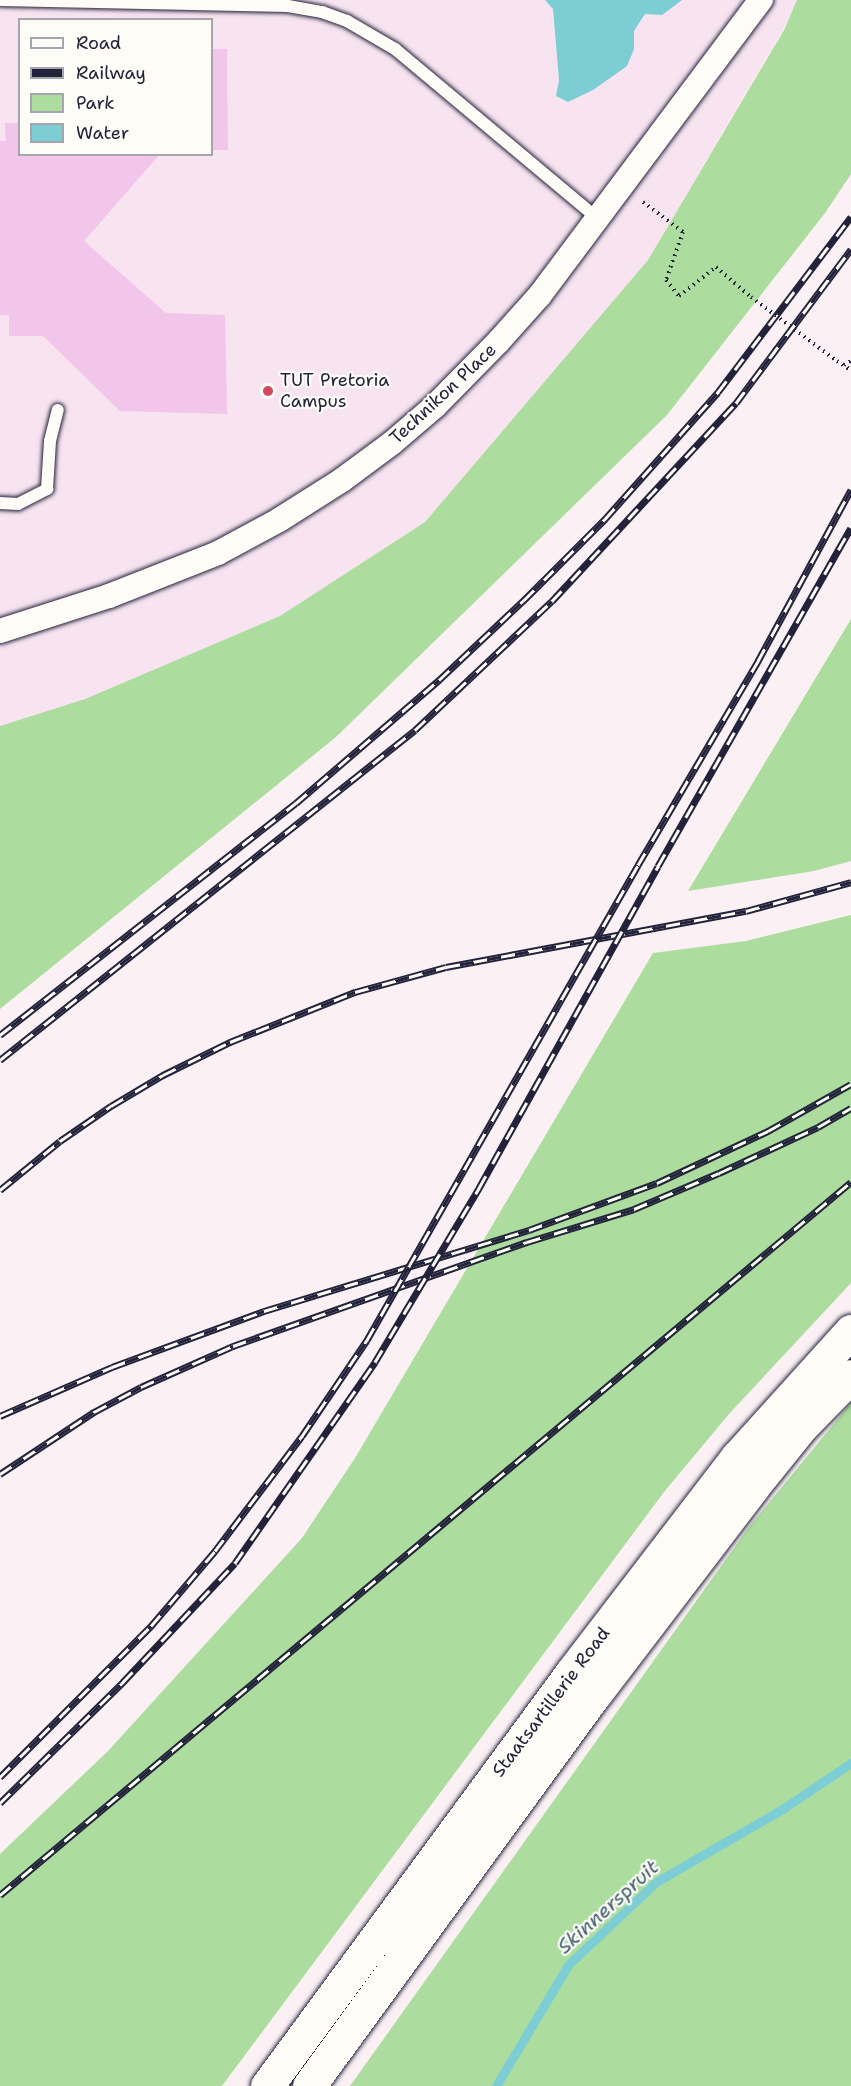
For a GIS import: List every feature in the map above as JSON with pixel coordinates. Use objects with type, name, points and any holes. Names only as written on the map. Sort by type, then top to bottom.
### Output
[{"type":"street","name":"Technikon Place","points":[[0,631],[110,596],[218,553],[279,520],[342,480],[392,443],[435,406],[540,295],[761,0]]},
{"type":"street","name":"Staatsartillerie Road","points":[[267,2086],[565,1682],[730,1466],[851,1331]]},
{"type":"street","name":"Staatsartillerie Road","points":[[309,2086],[596,1693],[731,1516],[801,1427],[851,1376]]},
{"type":"lane","points":[[1,0],[288,6],[322,12],[347,21],[394,49],[598,219]]},
{"type":"lane","points":[[0,503],[18,504],[47,489],[50,441],[58,410]]},
{"type":"path","points":[[622,186],[683,232],[666,280],[679,296],[716,267],[751,297],[851,370]]},
{"type":"path","points":[[844,365],[851,361]]},
{"type":"shaded area","name":"TUT Pretoria Campus","points":[[0,0],[800,0],[648,260],[425,522],[280,616],[85,699],[0,726]]},
{"type":"green space","points":[[797,0],[851,0],[851,174],[825,213],[667,415],[336,737],[0,1009],[0,726],[85,699],[280,616],[425,522],[648,260],[784,30]]},
{"type":"green space","points":[[851,619],[851,861],[814,871],[688,891]]},
{"type":"green space","points":[[851,915],[851,1283],[729,1414],[664,1492],[222,2086],[0,2086],[0,1854],[108,1751],[302,1538],[355,1458],[653,953],[746,941]]},
{"type":"green space","points":[[851,1403],[851,2086],[350,2086],[749,1527]]},
{"type":"water","points":[[545,0],[682,0],[662,15],[645,14],[634,31],[634,49],[627,66],[593,90],[568,102],[556,96],[559,80],[553,9]]},
{"type":"building","points":[[213,49],[227,49],[228,150],[213,150]]},
{"type":"building","points":[[5,123],[18,123],[18,156],[158,156],[84,241],[166,313],[225,315],[227,414],[120,411],[43,336],[9,336],[9,315],[0,315],[0,141],[6,141]]},
{"type":"waterway","name":"Skinnerspruit","points":[[496,2086],[568,1965],[656,1882],[784,1808],[851,1763]]},
{"type":"railway","points":[[0,1035],[296,803],[439,680],[524,600],[605,519],[718,392],[851,217]]},
{"type":"railway","points":[[0,1060],[415,730],[552,601],[736,403],[851,249]]},
{"type":"railway","points":[[0,1777],[151,1626],[215,1551],[302,1436],[367,1340],[638,865],[758,661],[851,490]]},
{"type":"railway","points":[[0,1803],[123,1682],[235,1563],[375,1362],[479,1188],[658,866],[851,528]]},
{"type":"railway","points":[[0,1190],[60,1141],[111,1106],[163,1075],[230,1042],[355,992],[446,967],[746,911],[851,882]]},
{"type":"railway","points":[[0,1416],[112,1367],[264,1311],[529,1230],[657,1183],[768,1131],[851,1084]]},
{"type":"railway","points":[[0,1474],[94,1412],[141,1387],[233,1346],[527,1242],[634,1209],[818,1127],[851,1108]]},
{"type":"railway","points":[[0,1895],[851,1182]]},
{"type":"place","name":"TUT Pretoria Campus","points":[[268,391]]}]
